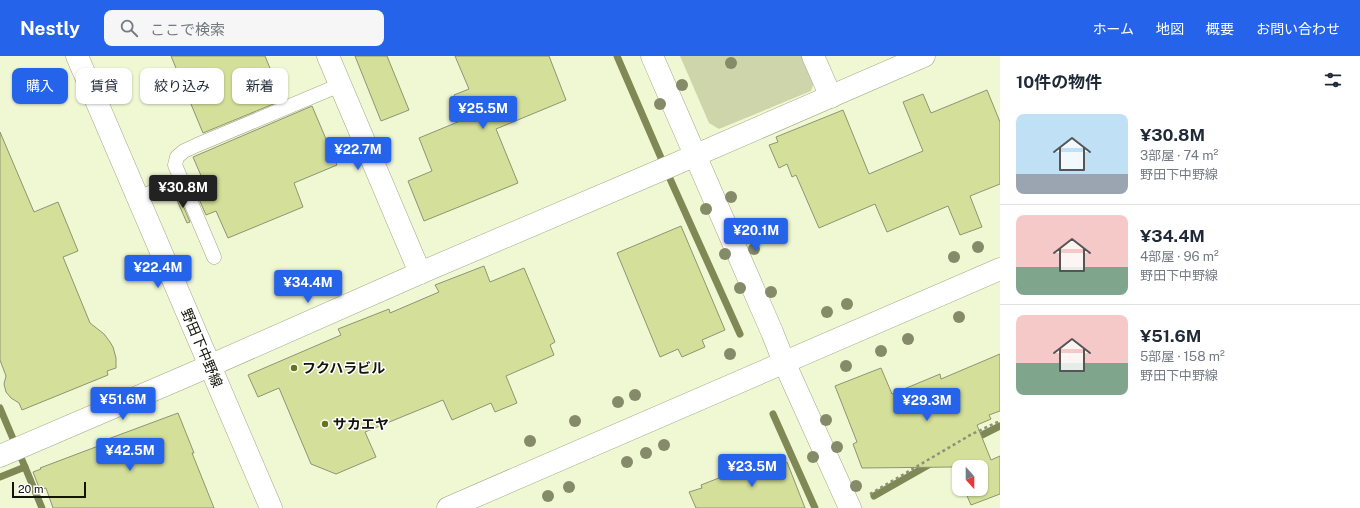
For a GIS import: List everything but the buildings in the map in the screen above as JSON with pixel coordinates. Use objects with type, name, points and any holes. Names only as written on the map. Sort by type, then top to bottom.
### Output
[{"type":"street","name":"野田下中野線","points":[[77,56],[272,508]]},
{"type":"street","points":[[328,56],[420,273]]},
{"type":"street","points":[[652,56],[784,362],[857,502]]},
{"type":"street","points":[[813,56],[831,97]]},
{"type":"street","points":[[7,453],[924,56]]},
{"type":"street","points":[[448,508],[1000,269]]},
{"type":"lane","points":[[214,257],[175,165],[177,157],[184,151],[340,85]]},
{"type":"lane","points":[[138,198],[181,180]]},
{"type":"path","points":[[857,502],[972,434],[1000,421]]},
{"type":"green space","points":[[680,56],[805,56],[815,80],[811,91],[719,129],[709,123]]},
{"type":"waterway","points":[[617,56],[740,334]]},
{"type":"waterway","points":[[0,408],[25,467],[0,477]]},
{"type":"waterway","points":[[773,414],[815,508]]},
{"type":"waterway","points":[[974,439],[1000,426]]},
{"type":"waterway","points":[[874,496],[932,463]]},
{"type":"waterway","points":[[25,467],[42,508]]},
{"type":"place","name":"フクハラビル","points":[[294,368]]},
{"type":"place","name":"サカエヤ","points":[[325,424]]}]
